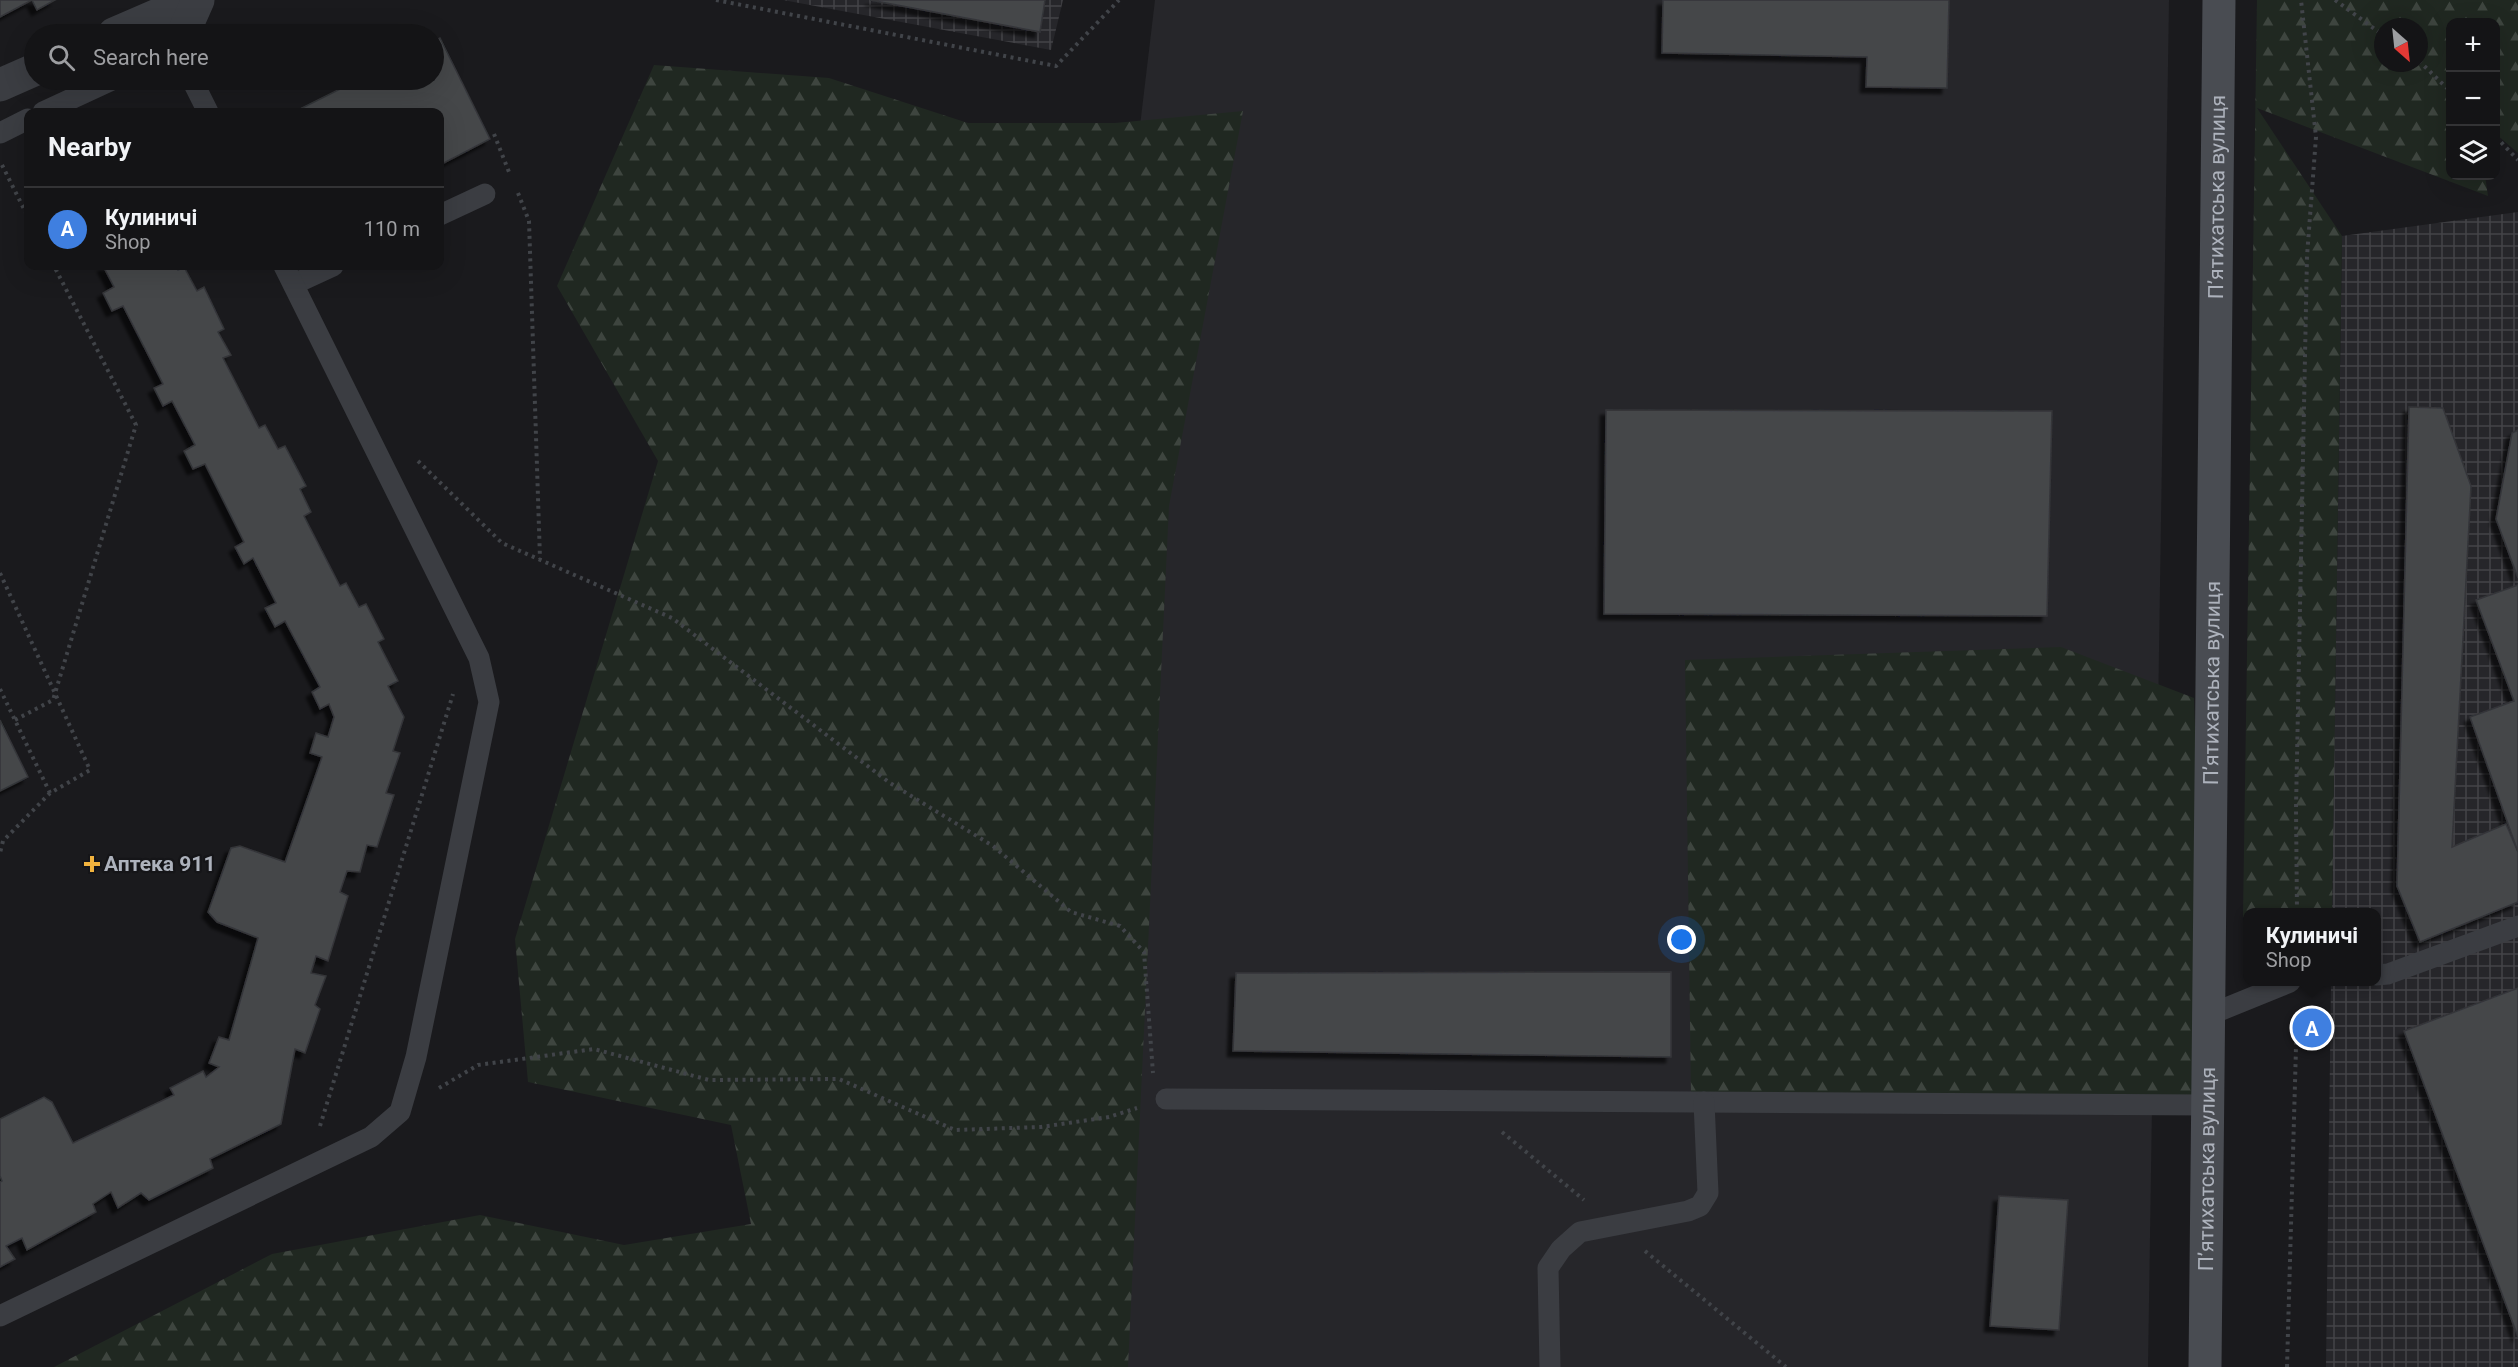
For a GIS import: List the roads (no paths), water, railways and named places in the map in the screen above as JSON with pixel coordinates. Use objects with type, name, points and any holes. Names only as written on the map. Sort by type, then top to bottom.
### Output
[{"type":"street","points":[[137,24],[192,0]]},
{"type":"street","points":[[187,24],[198,0]]},
{"type":"street","name":"П’ятихатська вулиця","points":[[2205,1367],[2219,0]]},
{"type":"street","points":[[0,85],[24,74]]},
{"type":"lane","points":[[52,108],[90,90]]},
{"type":"lane","points":[[197,90],[206,108]]},
{"type":"lane","points":[[0,133],[24,121]]},
{"type":"lane","points":[[444,213],[485,194]]},
{"type":"lane","points":[[0,1316],[371,1137],[400,1112],[416,1057],[489,702],[479,658],[289,275],[313,270]]},
{"type":"lane","points":[[2381,975],[2518,926]]},
{"type":"lane","points":[[2209,1016],[2278,986]]},
{"type":"lane","points":[[1166,1099],[2208,1105]]},
{"type":"lane","points":[[1550,1367],[1548,1268],[1561,1249],[1580,1232],[1688,1211],[1700,1206],[1708,1193],[1704,1102]]},
{"type":"place","name":"Аптека 911","points":[[92,864]]},
{"type":"place","name":"Кулиничі","points":[[2312,1028]]}]
